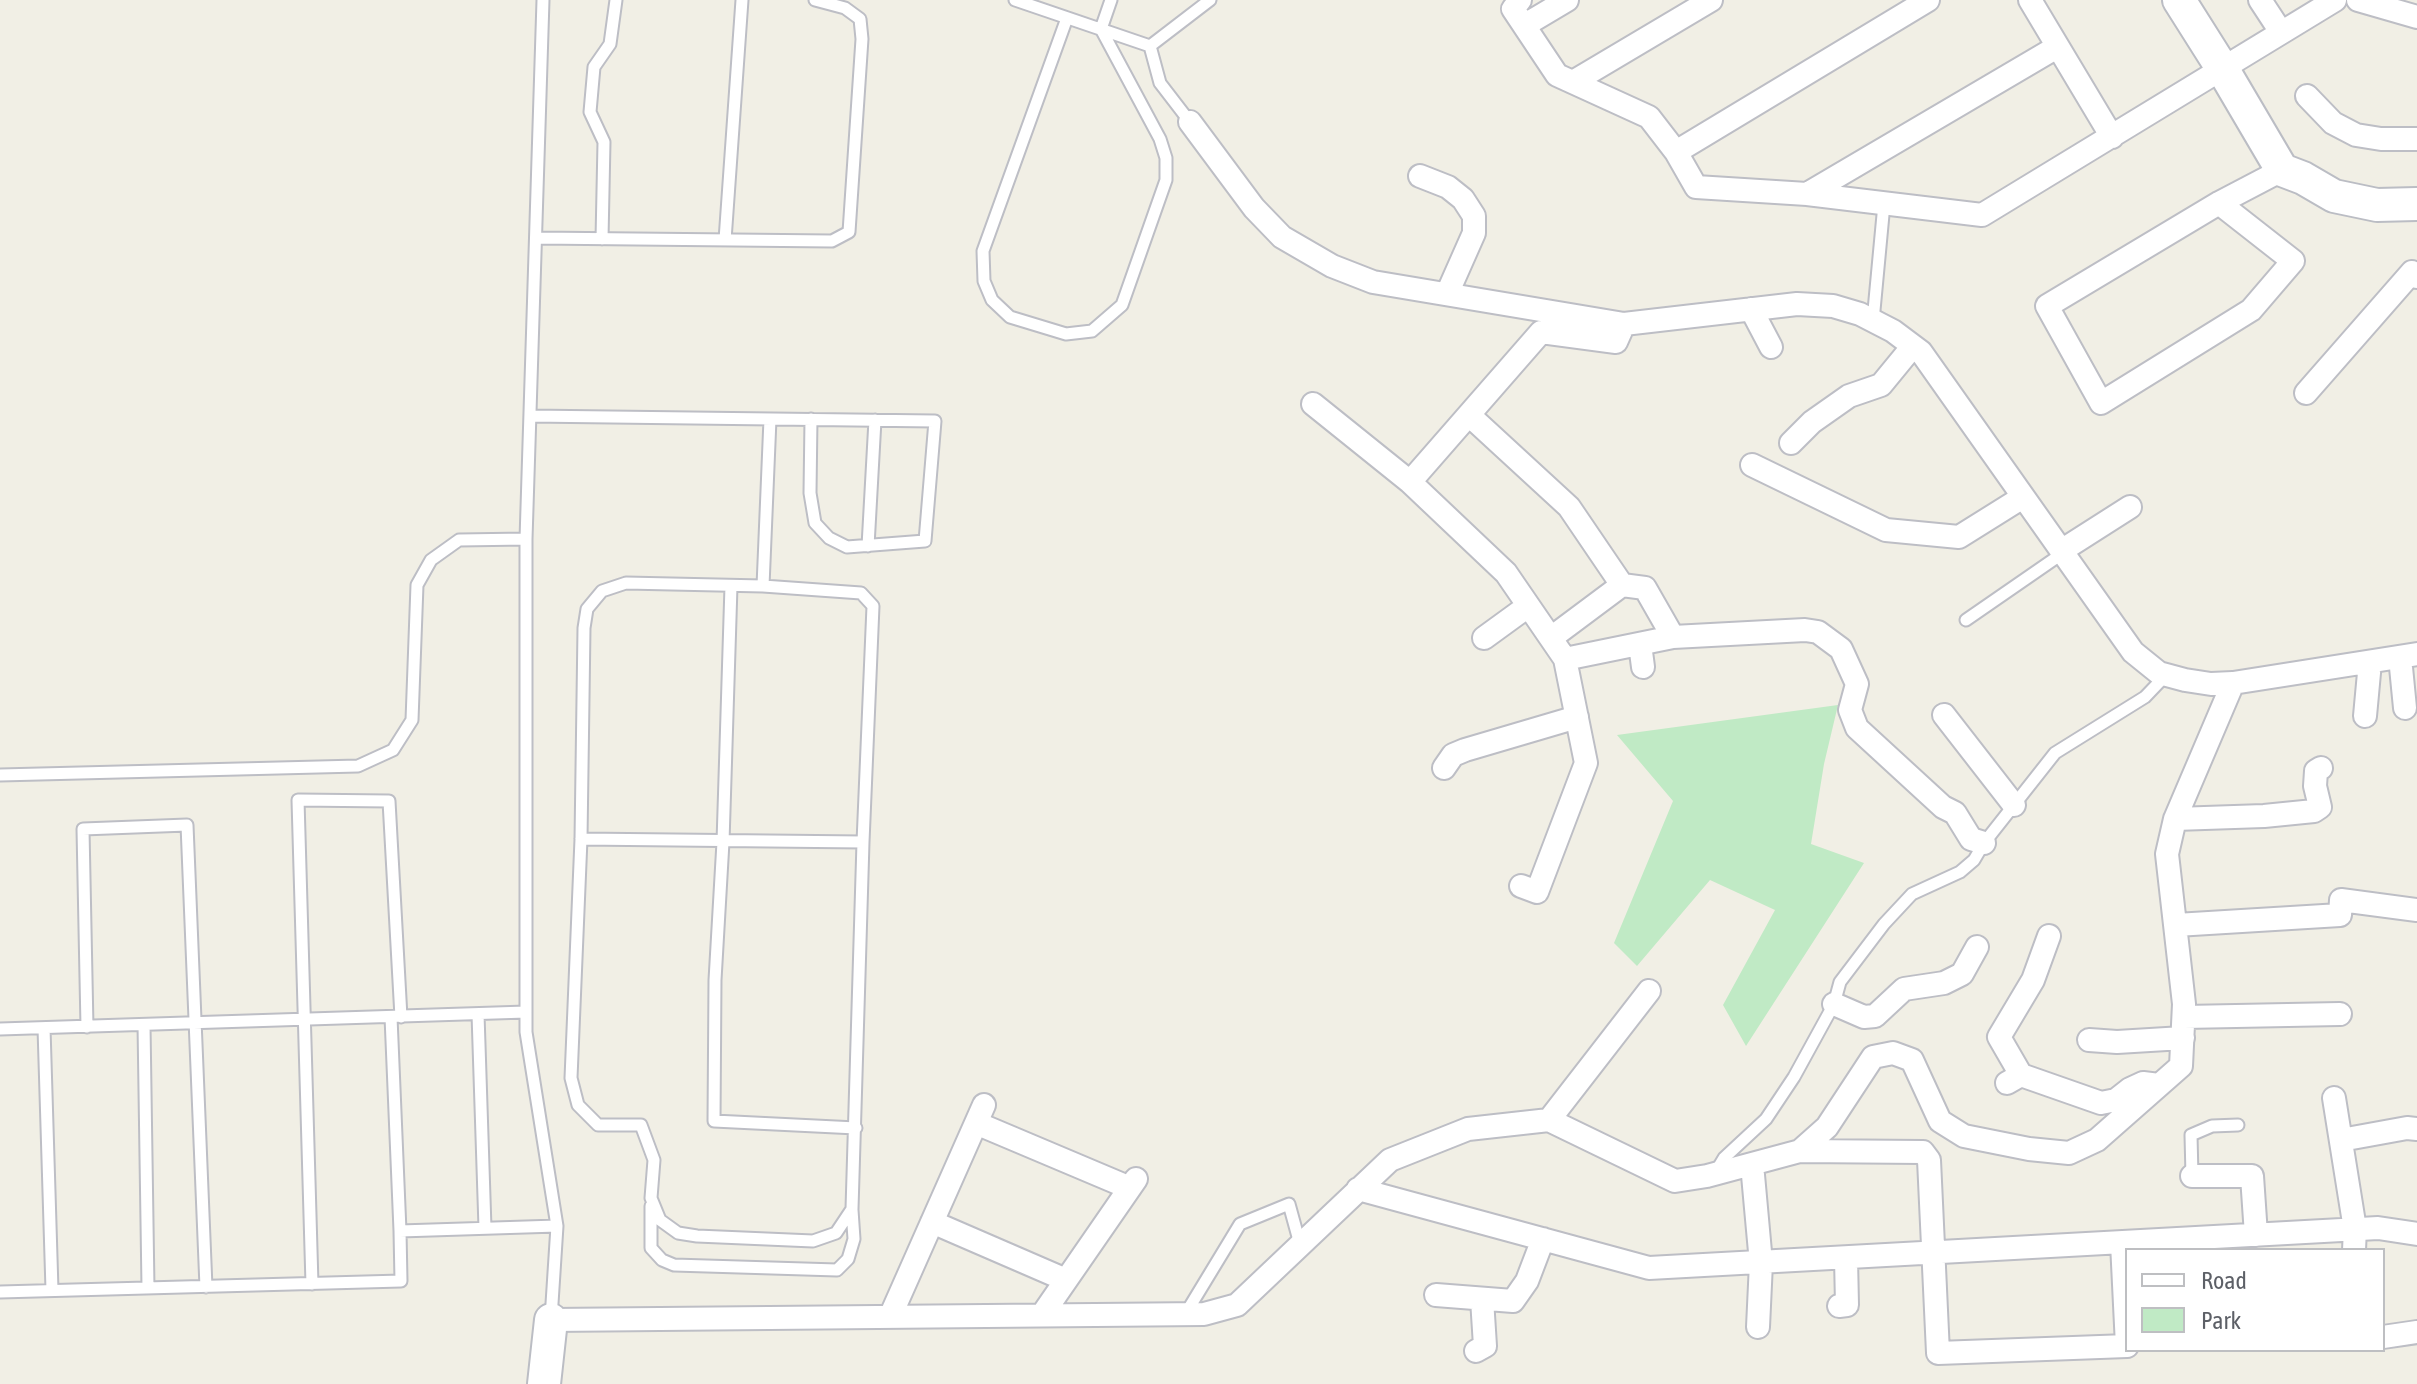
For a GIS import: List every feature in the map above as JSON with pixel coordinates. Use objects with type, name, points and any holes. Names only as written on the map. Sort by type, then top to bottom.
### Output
[{"type":"street","points":[[1520,0],[1513,9],[1557,75],[1649,117],[1676,152],[1696,187],[1807,194],[1982,215],[2335,0]]},
{"type":"street","points":[[1525,25],[1567,0]]},
{"type":"street","points":[[1573,82],[1711,0]]},
{"type":"street","points":[[1676,152],[1928,0]]},
{"type":"street","points":[[2030,0],[2112,137]]},
{"type":"street","points":[[2179,0],[2282,170],[2334,196],[2377,205],[2417,204]]},
{"type":"street","points":[[2260,0],[2281,32]]},
{"type":"street","points":[[2358,0],[2417,17]]},
{"type":"street","points":[[1807,194],[2057,47]]},
{"type":"street","points":[[2307,96],[2333,123],[2356,135],[2417,139]]},
{"type":"street","points":[[1190,122],[1254,208],[1282,237],[1332,266],[1373,282],[1624,324],[1797,304],[1833,306],[1873,321],[1893,331],[1921,352],[2133,652],[2159,673],[2211,684],[2233,683],[2408,656],[2405,708]]},
{"type":"street","points":[[2219,203],[2293,261],[2251,310],[2101,403],[2047,306],[2219,203],[2282,170]]},
{"type":"street","points":[[1420,176],[1448,187],[1463,199],[1474,216],[1474,233],[1447,294]]},
{"type":"street","points":[[2306,393],[2412,272],[2417,277]]},
{"type":"street","points":[[1751,309],[1771,347]]},
{"type":"street","points":[[1410,482],[1541,332],[1616,342],[1624,324]]},
{"type":"street","points":[[1791,443],[1812,422],[1849,396],[1881,385],[1913,346]]},
{"type":"street","points":[[1327,408],[1506,573],[1565,659],[1586,763],[1537,892],[1521,886]]},
{"type":"street","points":[[1469,415],[1569,507],[1622,585]]},
{"type":"street","points":[[1752,465],[1886,530],[1959,537],[2023,497]]},
{"type":"street","points":[[2062,552],[2130,507]]},
{"type":"street","points":[[1551,638],[1622,585],[1645,588],[1673,637]]},
{"type":"street","points":[[1484,638],[1528,606]]},
{"type":"street","points":[[1565,659],[1673,637],[1784,641],[1818,632],[1841,649],[1857,684],[1850,710],[1857,728],[1943,807],[1955,813],[1971,839],[1984,843]]},
{"type":"street","points":[[1640,644],[1643,667]]},
{"type":"street","points":[[2365,716],[2370,662]]},
{"type":"street","points":[[1800,1151],[1827,1127],[1873,1057],[1893,1053],[1912,1060],[1940,1121],[1964,1136],[2029,1149],[2069,1153],[2097,1140],[2181,1066],[2184,1004],[2167,854],[2175,819],[2233,683]]},
{"type":"street","points":[[1944,715],[2014,805]]},
{"type":"street","points":[[1444,768],[1453,755],[1465,750],[1577,717]]},
{"type":"street","points":[[2175,819],[2314,811],[2320,807],[2315,786],[2316,771],[2321,768]]},
{"type":"street","points":[[2176,925],[2340,915],[2341,900],[2417,910]]},
{"type":"street","points":[[2049,936],[2033,980],[1999,1037],[2014,1079],[2101,1103],[2116,1100],[2143,1083],[2159,1085]]},
{"type":"street","points":[[1834,1004],[1864,1017],[1875,1016],[1904,989],[1944,983],[1962,974],[1977,947]]},
{"type":"street","points":[[1549,1120],[1649,991]]},
{"type":"street","points":[[2089,1040],[2117,1042],[2183,1028],[2340,1014]]},
{"type":"street","points":[[2334,1098],[2355,1240]]},
{"type":"street","points":[[890,1317],[980,1114],[1133,1183],[1042,1315]]},
{"type":"street","points":[[544,1384],[550,1330],[890,1317],[1204,1314],[1237,1305],[1390,1160],[1468,1129],[1549,1120],[1675,1181],[1800,1151],[1923,1152],[1929,1160],[1938,1353],[2125,1346]]},
{"type":"street","points":[[2341,1140],[2407,1128],[2417,1129]]},
{"type":"street","points":[[1752,1164],[1761,1263],[1758,1327]]},
{"type":"street","points":[[2192,1176],[2252,1176],[2256,1235]]},
{"type":"street","points":[[1358,1189],[1649,1268],[2256,1235],[2355,1240],[2378,1228],[2417,1234]]},
{"type":"street","points":[[932,1222],[1066,1280]]},
{"type":"street","points":[[1436,1295],[1513,1301],[1527,1281],[1543,1239]]},
{"type":"street","points":[[2122,1243],[2125,1305]]},
{"type":"street","points":[[1846,1258],[1847,1305]]},
{"type":"street","points":[[1476,1351],[1485,1346],[1482,1299]]},
{"type":"street","points":[[2385,1337],[2417,1332]]},
{"type":"lane","points":[[543,0],[526,539],[526,1032],[557,1226],[550,1330]]},
{"type":"lane","points":[[602,239],[604,142],[590,112],[594,67],[610,44],[616,0]]},
{"type":"lane","points":[[725,240],[742,0]]},
{"type":"lane","points":[[537,238],[832,241],[849,232],[862,39],[860,19],[845,8],[815,0]]},
{"type":"lane","points":[[1015,0],[1150,46]]},
{"type":"lane","points":[[1067,18],[983,251],[984,281],[992,300],[1010,317],[1066,334],[1092,331],[1122,305],[1166,180],[1166,158],[1160,139],[1101,29],[1111,0]]},
{"type":"lane","points":[[1150,46],[1210,0]]},
{"type":"lane","points":[[1150,46],[1160,83],[1190,122]]},
{"type":"lane","points":[[1873,321],[1884,204]]},
{"type":"lane","points":[[530,416],[811,419],[935,421],[925,541],[847,547],[829,538],[815,523],[810,493],[811,419]]},
{"type":"lane","points":[[763,586],[770,419]]},
{"type":"lane","points":[[868,546],[875,420]]},
{"type":"lane","points":[[0,775],[358,766],[393,750],[412,720],[417,585],[431,560],[459,540],[526,539]]},
{"type":"lane","points":[[1966,620],[2062,552]]},
{"type":"lane","points":[[626,583],[763,586],[861,593],[873,606],[863,842],[852,1209],[854,1239],[848,1259],[837,1270],[674,1265],[662,1260],[651,1248],[654,1160],[641,1125],[598,1125],[578,1105],[571,1078],[587,609],[602,591],[626,583]]},
{"type":"lane","points":[[731,586],[715,980],[714,1121],[856,1128]]},
{"type":"lane","points":[[1714,1174],[1724,1158],[1766,1119],[1794,1077],[1834,1004],[1840,982],[1884,924],[1912,894],[1960,872],[1974,860],[2055,753],[2145,697],[2166,675]]},
{"type":"lane","points":[[0,1292],[206,1287],[312,1284],[401,1281],[389,801],[298,800],[312,1284]]},
{"type":"lane","points":[[87,1027],[83,829],[187,825],[206,1287]]},
{"type":"lane","points":[[581,839],[863,842]]},
{"type":"lane","points":[[0,1029],[526,1012]]},
{"type":"lane","points":[[478,1014],[485,1228]]},
{"type":"lane","points":[[144,1025],[148,1288]]},
{"type":"lane","points":[[44,1028],[52,1290]]},
{"type":"lane","points":[[2192,1176],[2191,1135],[2212,1126],[2238,1125]]},
{"type":"lane","points":[[651,1198],[660,1220],[678,1233],[697,1236],[813,1241],[836,1233],[852,1209]]},
{"type":"lane","points":[[1186,1314],[1240,1224],[1289,1204],[1300,1245]]},
{"type":"lane","points":[[400,1231],[557,1226]]},
{"type":"green space","points":[[1838,705],[1824,764],[1811,844],[1864,863],[1746,1046],[1723,1005],[1775,910],[1710,880],[1637,966],[1614,943],[1673,801],[1617,735]]}]
